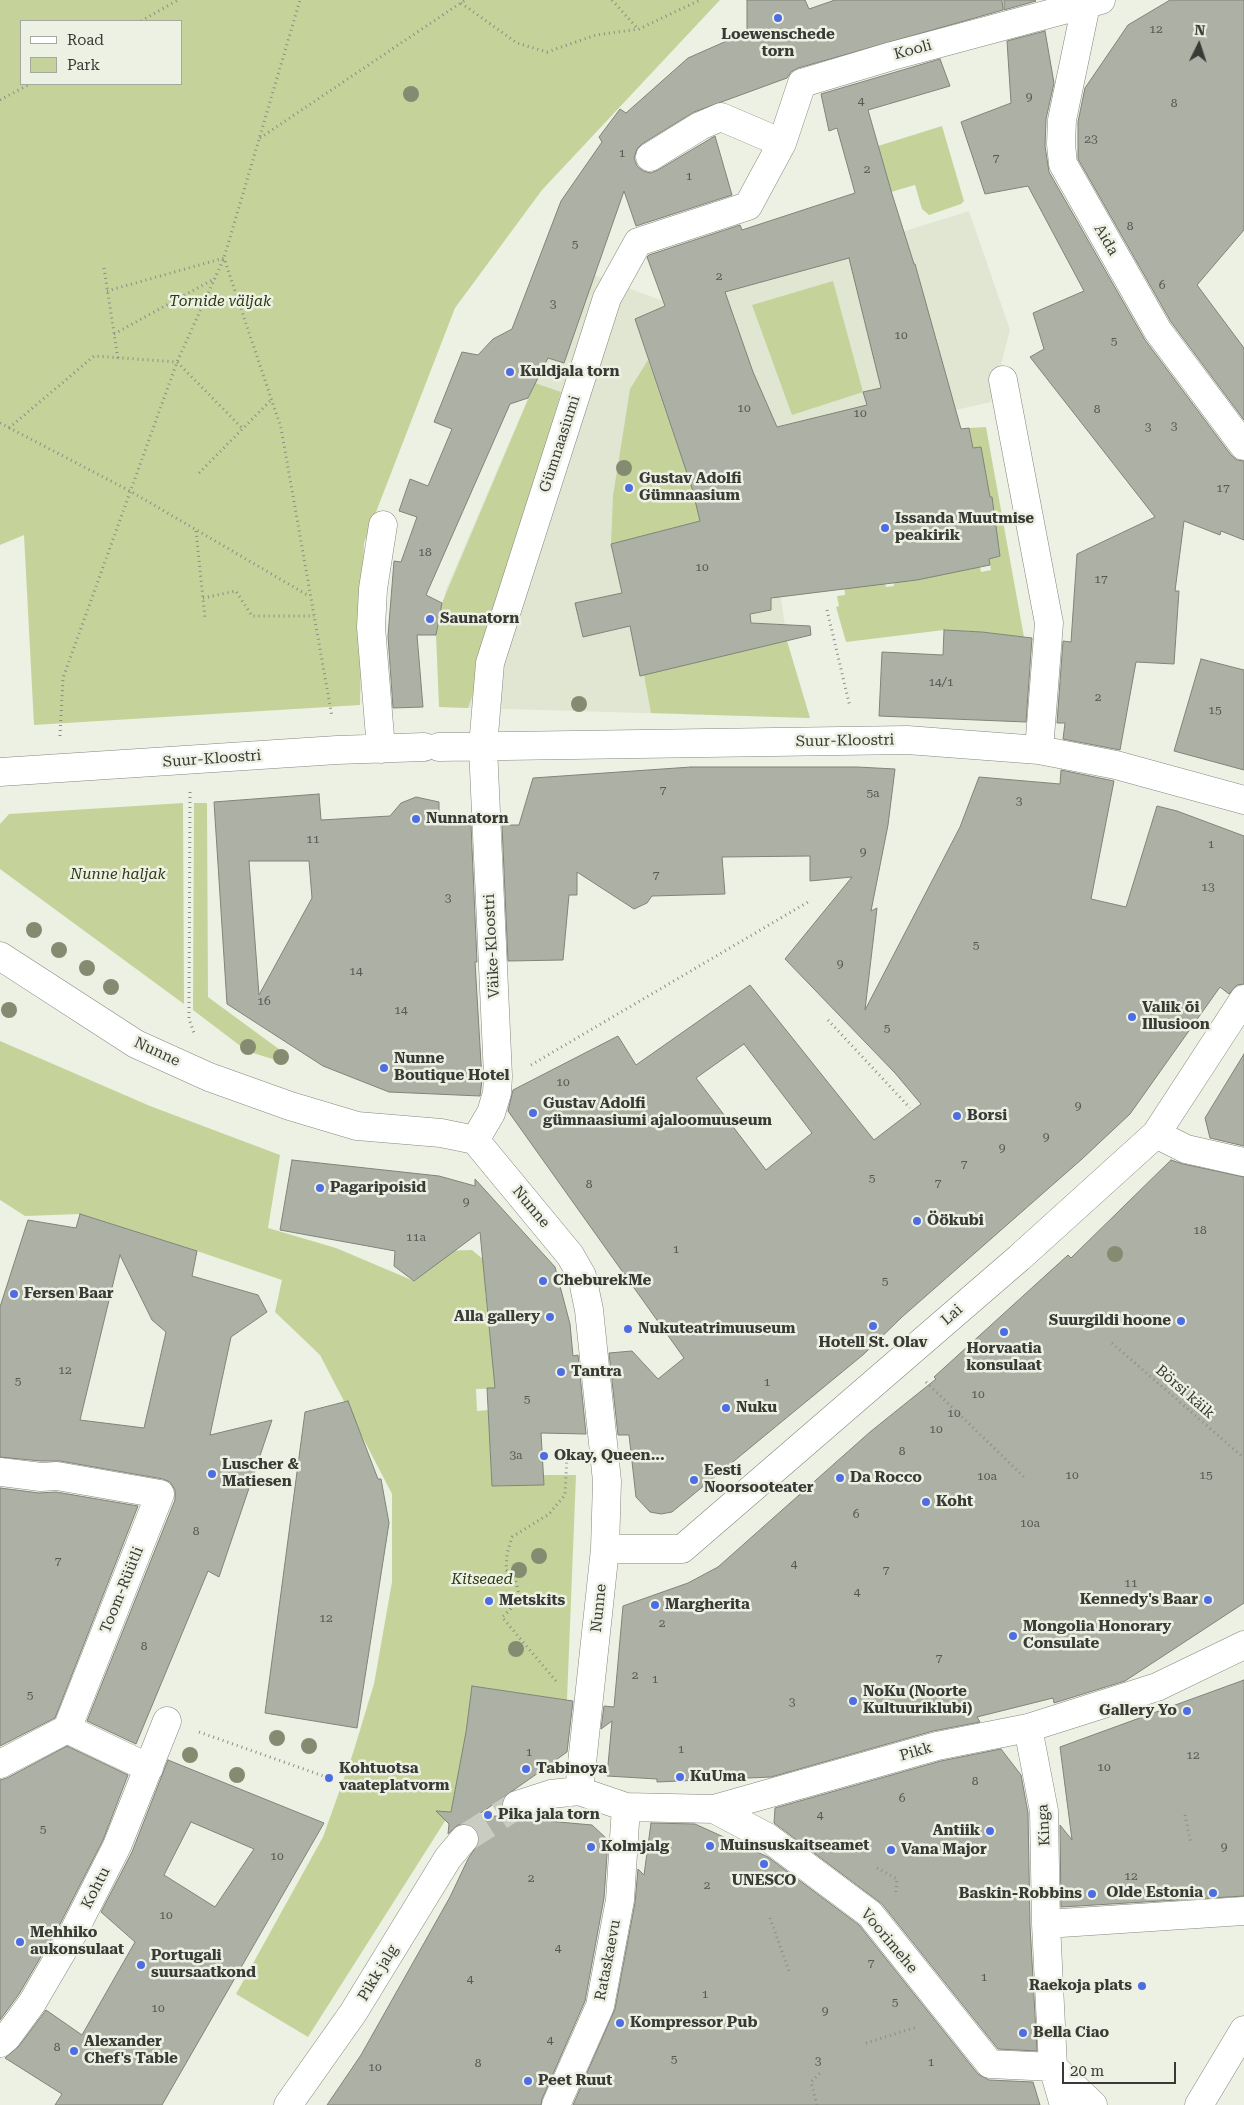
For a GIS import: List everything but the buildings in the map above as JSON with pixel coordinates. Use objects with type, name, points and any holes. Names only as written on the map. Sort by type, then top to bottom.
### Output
[{"type":"street","name":"Kooli","points":[[782,143],[802,84],[892,56],[1093,2]]},
{"type":"street","name":"Aida","points":[[1093,2],[1062,120],[1060,144],[1063,164],[1158,331],[1244,446]]},
{"type":"street","points":[[650,157],[700,126],[721,117],[782,143]]},
{"type":"street","name":"Gümnaasiumi","points":[[483,747],[490,663],[607,298],[638,242],[748,206],[782,143]]},
{"type":"street","points":[[1003,380],[1049,623],[1039,750]]},
{"type":"street","points":[[381,749],[371,628],[373,589],[383,526]]},
{"type":"street","name":"Suur-Kloostri","points":[[0,772],[337,750],[907,740],[1039,750],[1116,765],[1244,800]]},
{"type":"street","name":"Väike-Kloostri","points":[[475,1140],[491,1113],[498,1076],[483,747]]},
{"type":"street","name":"Nunne","points":[[0,956],[136,1044],[209,1077],[290,1106],[357,1126],[441,1133],[475,1140],[570,1255],[582,1276],[589,1310],[607,1481],[606,1549],[579,1792]]},
{"type":"street","name":"Lai","points":[[606,1549],[682,1549],[904,1358],[1019,1258],[1156,1134],[1244,999]]},
{"type":"street","points":[[1156,1134],[1186,1149],[1244,1162]]},
{"type":"street","name":"Toom-Rüütli","points":[[0,1472],[41,1477],[57,1476],[160,1494],[67,1730]]},
{"type":"street","name":"Pikk","points":[[579,1792],[626,1807],[714,1809],[937,1746],[1028,1728],[1157,1687],[1244,1645]]},
{"type":"street","name":"Kohtu","points":[[0,2043],[7,2037],[32,2003],[73,1933],[117,1846],[167,1720]]},
{"type":"street","name":"Kinga","points":[[1028,1728],[1044,1811],[1046,1924]]},
{"type":"street","points":[[0,1764],[67,1730],[149,1768]]},
{"type":"street","points":[[517,1805],[551,1794],[579,1792]]},
{"type":"street","name":"Rataskaevu","points":[[556,2105],[600,2006],[620,1900],[626,1807]]},
{"type":"street","name":"Voorimehe","points":[[714,1809],[768,1837],[870,1914],[990,2064],[1053,2067]]},
{"type":"street","name":"Pikk jalg","points":[[288,2105],[353,2013],[448,1858],[464,1839]]},
{"type":"street","points":[[1064,2105],[1053,2067],[1046,1924],[1244,1911]]},
{"type":"street","points":[[1199,2105],[1244,2030]]},
{"type":"street","points":[[1053,2067],[1093,2105]]},
{"type":"path","points":[[143,20],[178,0]]},
{"type":"path","points":[[50,770],[60,734],[63,678],[176,362],[224,258],[300,0]]},
{"type":"path","points":[[259,138],[464,0]]},
{"type":"path","points":[[612,0],[639,29]]},
{"type":"path","points":[[460,3],[517,43],[547,52],[596,35],[639,29],[700,0]]},
{"type":"path","points":[[0,100],[28,85]]},
{"type":"path","points":[[107,291],[224,258]]},
{"type":"path","points":[[224,258],[281,428],[337,750]]},
{"type":"path","points":[[104,268],[118,359]]},
{"type":"path","points":[[114,334],[215,279]]},
{"type":"path","points":[[9,428],[94,356],[176,362],[243,429]]},
{"type":"path","points":[[199,473],[272,399]]},
{"type":"path","points":[[0,422],[130,491],[310,596]]},
{"type":"path","points":[[196,530],[205,618]]},
{"type":"path","points":[[203,598],[236,591],[252,616],[314,616]]},
{"type":"path","points":[[827,610],[858,741]]},
{"type":"path","points":[[191,760],[189,1019],[209,1077]]},
{"type":"path","points":[[498,1076],[517,1073],[808,902]]},
{"type":"path","points":[[828,1020],[910,1108]]},
{"type":"path","name":"Börsi käik","points":[[1112,1343],[1244,1458]]},
{"type":"path","points":[[904,1358],[1024,1477]]},
{"type":"path","points":[[560,1685],[502,1618],[510,1610],[519,1594],[515,1578],[506,1570],[507,1554],[512,1537],[549,1514],[565,1496],[567,1477]]},
{"type":"path","points":[[167,1720],[329,1778]]},
{"type":"path","points":[[1185,1815],[1191,1844]]},
{"type":"path","points":[[877,1868],[897,1880],[896,1897]]},
{"type":"path","points":[[770,1918],[790,1974]]},
{"type":"path","points":[[866,2043],[951,2017]]},
{"type":"path","points":[[817,2105],[811,2082],[820,2073]]},
{"type":"shaded area","name":"Gustav Adolfi Gümnaasium","points":[[969,211],[1010,330],[991,402],[761,454],[787,641],[810,718],[439,707],[445,592],[528,398],[548,358],[564,363],[594,275],[671,304]]},
{"type":"green space","name":"Tornide väljak","points":[[0,0],[720,0],[542,190],[455,308],[364,543],[360,705],[34,725],[24,535],[0,545]]},
{"type":"green space","points":[[942,126],[964,201],[961,204],[929,215],[922,209],[915,185],[891,192],[878,146]]},
{"type":"green space","points":[[833,281],[863,392],[792,415],[752,305]]},
{"type":"green space","points":[[648,360],[692,488],[700,521],[611,544],[613,496],[630,389]]},
{"type":"green space","points":[[535,383],[561,392],[474,691],[468,708],[439,707],[436,635],[442,603]]},
{"type":"green space","points":[[986,427],[1024,637],[944,630],[846,642],[836,607],[839,606],[837,596],[845,595],[844,585],[884,578],[886,587],[894,586],[893,576],[979,561],[981,572],[991,570],[989,559],[1000,556],[999,546],[993,547],[969,428]]},
{"type":"green space","points":[[787,641],[810,718],[651,713],[644,675]]},
{"type":"green space","name":"Nunne haljak","points":[[183,803],[184,1004],[0,869],[0,824],[9,814]]},
{"type":"green space","points":[[194,803],[207,803],[208,997],[287,1055],[285,1063],[247,1051],[193,1010]]},
{"type":"green space","name":"Kitseaed","points":[[0,1041],[150,1106],[280,1155],[268,1228],[336,1248],[414,1281],[435,1265],[436,1251],[472,1250],[496,1270],[485,1289],[491,1347],[510,1388],[476,1389],[477,1411],[488,1410],[492,1486],[544,1485],[543,1475],[576,1475],[567,1700],[472,1686],[466,1734],[452,1810],[308,2037],[236,1994],[323,1837],[353,1753],[374,1684],[392,1582],[392,1494],[320,1355],[275,1312],[282,1280],[80,1214],[25,1216],[0,1200]]},
{"type":"tunnel","points":[[464,1839],[517,1805]]},
{"type":"place","name":"Loewenschede torn","points":[[778,18]]},
{"type":"place","name":"Kuldjala torn","points":[[510,372]]},
{"type":"place","name":"Gustav Adolfi Gümnaasium","points":[[629,488]]},
{"type":"place","name":"Issanda Muutmise peakirik","points":[[885,528]]},
{"type":"place","name":"Saunatorn","points":[[430,619]]},
{"type":"place","name":"Nunnatorn","points":[[416,819]]},
{"type":"place","name":"Valik õi Illusioon","points":[[1132,1017]]},
{"type":"place","name":"Nunne Boutique Hotel","points":[[384,1068]]},
{"type":"place","name":"Gustav Adolfi gümnaasiumi ajaloomuuseum","points":[[533,1113]]},
{"type":"place","name":"Borsi","points":[[957,1116]]},
{"type":"place","name":"Pagaripoisid","points":[[320,1188]]},
{"type":"place","name":"Öökubi","points":[[917,1221]]},
{"type":"place","name":"CheburekMe","points":[[543,1281]]},
{"type":"place","name":"Fersen Baar","points":[[14,1294]]},
{"type":"place","name":"Alla gallery","points":[[550,1317]]},
{"type":"place","name":"Suurgildi hoone","points":[[1181,1321]]},
{"type":"place","name":"Hotell St. Olav","points":[[873,1326]]},
{"type":"place","name":"Nukuteatrimuuseum","points":[[628,1329]]},
{"type":"place","name":"Horvaatia konsulaat","points":[[1004,1332]]},
{"type":"place","name":"Tantra","points":[[561,1372]]},
{"type":"place","name":"Nuku","points":[[726,1408]]},
{"type":"place","name":"Okay, Queen...","points":[[544,1456]]},
{"type":"place","name":"Luscher & Matiesen","points":[[212,1474]]},
{"type":"place","name":"Da Rocco","points":[[840,1478]]},
{"type":"place","name":"Eesti Noorsooteater","points":[[694,1480]]},
{"type":"place","name":"Koht","points":[[926,1502]]},
{"type":"place","name":"Kennedy's Baar","points":[[1208,1600]]},
{"type":"place","name":"Metskits","points":[[489,1601]]},
{"type":"place","name":"Margherita","points":[[655,1605]]},
{"type":"place","name":"Mongolia Honorary Consulate","points":[[1013,1636]]},
{"type":"place","name":"NoKu (Noorte Kultuuriklubi)","points":[[853,1701]]},
{"type":"place","name":"Gallery Yo","points":[[1187,1711]]},
{"type":"place","name":"Tabinoya","points":[[526,1769]]},
{"type":"place","name":"KuUma","points":[[680,1777]]},
{"type":"place","name":"Kohtuotsa vaateplatvorm","points":[[329,1778]]},
{"type":"place","name":"Pika jala torn","points":[[488,1815]]},
{"type":"place","name":"Antiik","points":[[990,1831]]},
{"type":"place","name":"Muinsuskaitseamet","points":[[710,1846]]},
{"type":"place","name":"Kolmjalg","points":[[591,1847]]},
{"type":"place","name":"Vana Major","points":[[891,1850]]},
{"type":"place","name":"UNESCO","points":[[764,1864]]},
{"type":"place","name":"Olde Estonia","points":[[1213,1893]]},
{"type":"place","name":"Baskin-Robbins","points":[[1092,1894]]},
{"type":"place","name":"Mehhiko aukonsulaat","points":[[20,1942]]},
{"type":"place","name":"Portugali suursaatkond","points":[[141,1965]]},
{"type":"place","name":"Raekoja plats","points":[[1142,1986]]},
{"type":"place","name":"Kompressor Pub","points":[[620,2023]]},
{"type":"place","name":"Bella Ciao","points":[[1023,2033]]},
{"type":"place","name":"Alexander Chef's Table","points":[[74,2051]]},
{"type":"place","name":"Peet Ruut","points":[[528,2081]]}]
